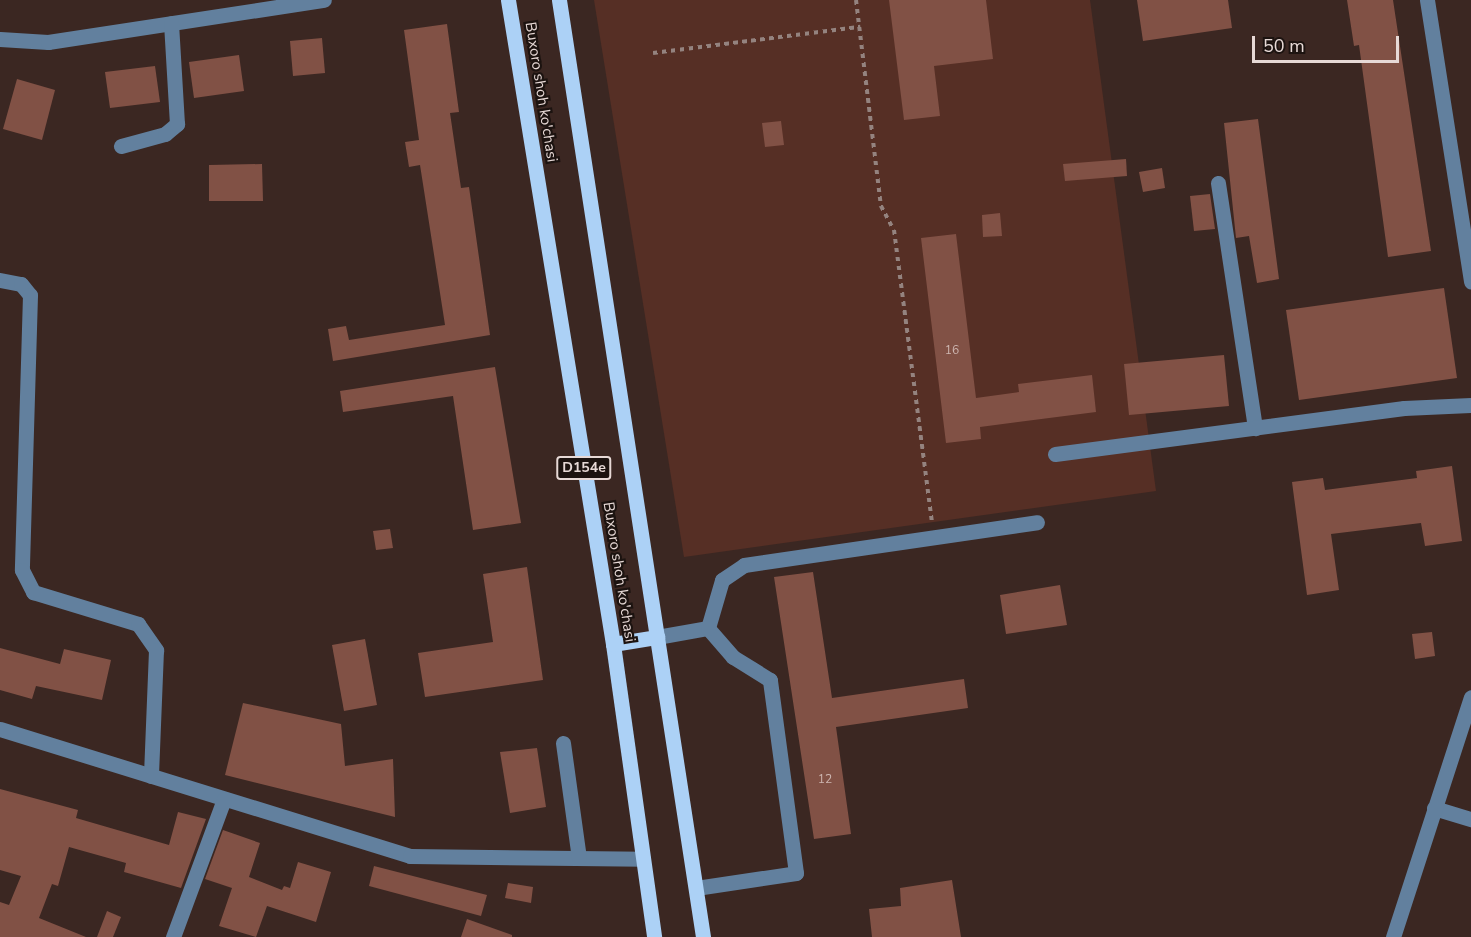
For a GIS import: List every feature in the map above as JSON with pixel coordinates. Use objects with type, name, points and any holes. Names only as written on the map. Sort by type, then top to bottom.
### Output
[{"type":"main road","name":"Buxoro shoh ko'chasi","points":[[508,0],[613,644],[654,937]]},
{"type":"main road","name":"Buxoro shoh ko'chasi","points":[[559,0],[703,937]]},
{"type":"main road","points":[[613,644],[657,637]]},
{"type":"street","points":[[0,39],[48,42],[171,23],[241,6],[324,0]]},
{"type":"street","points":[[1427,0],[1471,282]]},
{"type":"street","points":[[120,146],[165,134],[177,124],[171,23]]},
{"type":"street","points":[[1218,183],[1255,428]]},
{"type":"street","points":[[0,280],[21,284],[30,295],[22,570],[33,592],[138,624],[156,650],[151,776]]},
{"type":"street","points":[[1055,454],[1404,408],[1471,405]]},
{"type":"street","points":[[708,628],[722,580],[744,565],[1037,522]]},
{"type":"street","points":[[657,637],[708,628]]},
{"type":"street","points":[[696,888],[796,873],[770,680],[733,657],[708,628]]},
{"type":"street","points":[[1393,937],[1471,697]]},
{"type":"street","points":[[0,729],[410,856],[643,858]]},
{"type":"street","points":[[562,743],[579,858]]},
{"type":"street","points":[[173,937],[224,799]]},
{"type":"street","points":[[1434,808],[1471,819]]},
{"type":"path","points":[[856,0],[881,206],[894,230],[934,537]]},
{"type":"path","points":[[653,53],[860,27]]},
{"type":"shaded area","points":[[594,0],[1090,0],[1156,491],[684,557]]},
{"type":"building","points":[[889,0],[986,0],[993,59],[934,66],[940,116],[904,120]]},
{"type":"building","points":[[1137,0],[1228,0],[1232,28],[1143,41]]},
{"type":"building","points":[[1347,0],[1393,0],[1431,251],[1388,257],[1359,45],[1354,46]]},
{"type":"building","points":[[447,24],[459,112],[450,113],[461,188],[469,187],[490,335],[333,361],[328,329],[346,326],[349,340],[445,325],[420,165],[409,167],[405,142],[419,140],[404,30]]},
{"type":"building","points":[[322,38],[325,73],[293,76],[290,41]]},
{"type":"building","points":[[239,55],[244,91],[194,98],[189,62]]},
{"type":"building","points":[[155,66],[160,102],[110,108],[105,72]]},
{"type":"building","points":[[17,79],[55,90],[42,140],[3,129]]},
{"type":"building","points":[[1258,119],[1279,279],[1257,283],[1249,236],[1236,238],[1224,123]]},
{"type":"building","points":[[781,121],[784,145],[765,147],[762,123]]},
{"type":"building","points":[[1126,159],[1127,176],[1065,181],[1063,164]]},
{"type":"building","points":[[262,164],[263,201],[209,201],[209,165]]},
{"type":"building","points":[[1162,168],[1165,188],[1143,192],[1139,172]]},
{"type":"building","points":[[1210,194],[1215,229],[1194,231],[1190,196]]},
{"type":"building","points":[[1000,213],[1002,236],[983,237],[982,215]]},
{"type":"building","points":[[956,234],[976,398],[1019,392],[1018,384],[1092,375],[1096,412],[980,427],[981,439],[946,443],[921,238]]},
{"type":"building","points":[[1444,288],[1457,378],[1299,400],[1286,310]]},
{"type":"building","points":[[1224,355],[1229,406],[1129,415],[1124,364]]},
{"type":"building","points":[[495,367],[521,523],[473,530],[453,396],[343,412],[340,391]]},
{"type":"building","points":[[1452,466],[1462,541],[1425,546],[1421,523],[1331,534],[1339,590],[1307,595],[1292,482],[1323,478],[1325,490],[1417,478],[1416,471]]},
{"type":"building","points":[[390,529],[393,548],[376,550],[373,531]]},
{"type":"building","points":[[527,567],[543,680],[425,697],[418,653],[493,642],[483,574]]},
{"type":"building","points":[[813,572],[832,698],[964,679],[968,708],[836,727],[851,834],[814,839],[774,577]]},
{"type":"building","points":[[1060,585],[1067,625],[1006,634],[1000,595]]},
{"type":"building","points":[[1432,632],[1435,656],[1415,659],[1412,634]]},
{"type":"building","points":[[365,639],[377,705],[344,711],[332,645]]},
{"type":"building","points":[[0,648],[60,664],[64,649],[111,660],[102,700],[36,686],[32,699],[0,690]]},
{"type":"building","points":[[243,703],[341,724],[345,766],[393,759],[395,817],[225,775]]},
{"type":"building","points":[[537,748],[546,807],[510,813],[500,752]]},
{"type":"building","points":[[0,789],[78,810],[76,818],[169,845],[178,812],[206,819],[181,888],[124,872],[126,863],[69,847],[58,886],[52,884],[39,918],[86,937],[0,937],[0,902],[9,905],[21,876],[0,870]]},
{"type":"building","points":[[223,830],[260,843],[249,877],[282,890],[284,886],[290,888],[298,862],[331,872],[316,922],[267,906],[256,937],[219,926],[232,888],[205,879]]},
{"type":"building","points":[[374,866],[487,895],[481,916],[369,886]]},
{"type":"building","points":[[952,880],[961,937],[872,937],[869,909],[901,906],[900,888]]},
{"type":"building","points":[[508,883],[533,887],[531,903],[505,898]]},
{"type":"building","points":[[107,911],[121,917],[113,937],[97,937]]},
{"type":"building","points":[[467,919],[512,935],[512,937],[461,937]]}]
